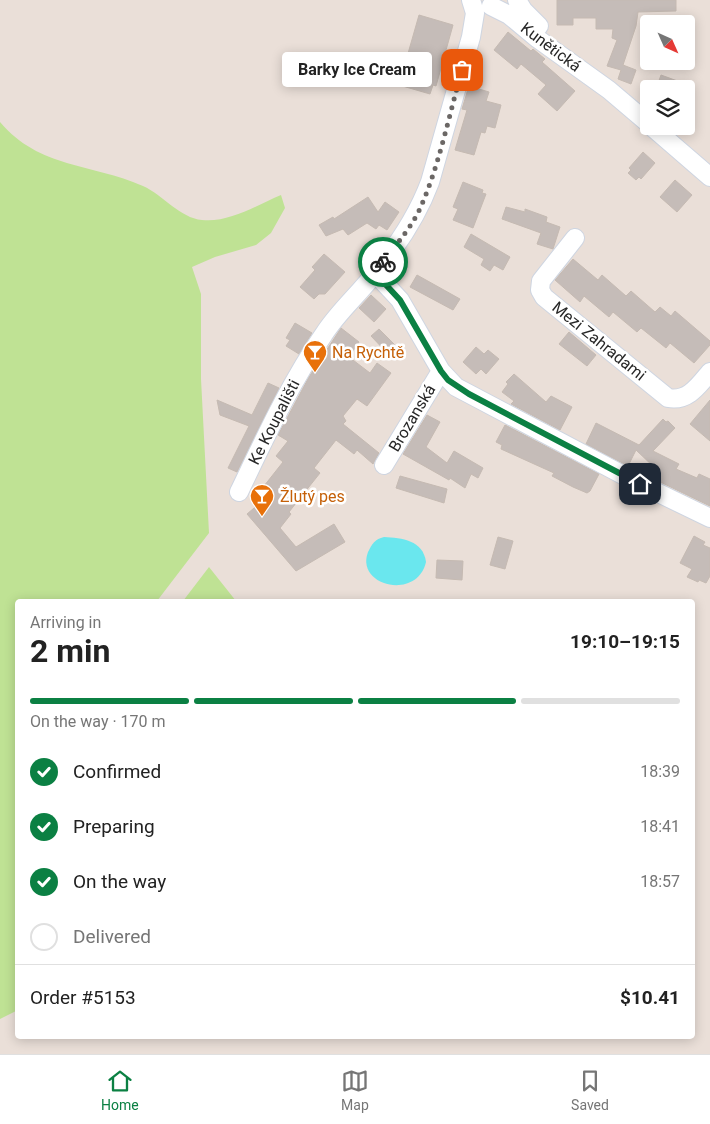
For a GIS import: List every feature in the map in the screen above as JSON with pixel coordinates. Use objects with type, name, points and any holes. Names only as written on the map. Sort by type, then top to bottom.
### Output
[{"type":"street","name":"Kunětická","points":[[517,0],[527,15],[582,62],[640,116]]},
{"type":"street","name":"Kunětická","points":[[486,3],[509,15],[538,39],[610,90]]},
{"type":"street","name":"Ke Koupališti","points":[[239,492],[299,372],[324,333],[375,273],[411,225],[422,205],[471,37],[475,13],[486,3]]},
{"type":"street","name":"Kunětická","points":[[662,135],[710,177]]},
{"type":"street","name":"Mezi Zahradami","points":[[575,238],[541,281],[540,290],[544,297],[668,398],[684,398],[710,372]]},
{"type":"street","name":"Brozanská","points":[[375,273],[400,300],[441,371],[452,383],[469,394],[640,484],[710,518]]},
{"type":"street","name":"Brozanská","points":[[384,466],[441,371]]},
{"type":"green space","points":[[0,122],[15,137],[32,149],[67,163],[143,186],[179,211],[194,218],[202,220],[222,219],[281,195],[285,208],[271,233],[256,245],[215,257],[192,267],[201,294],[201,379],[209,533],[159,599],[15,599],[15,1012],[0,1019]]},
{"type":"green space","points":[[209,567],[234,599],[185,599]]},
{"type":"water","points":[[384,537],[398,538],[411,542],[421,549],[426,562],[420,574],[411,582],[400,585],[389,584],[378,580],[370,573],[366,564],[368,552],[374,542]]},
{"type":"building","points":[[557,0],[676,0],[676,11],[638,12],[636,26],[623,65],[636,70],[631,84],[618,79],[621,70],[607,66],[617,40],[612,38],[613,29],[596,29],[596,18],[573,18],[573,25],[557,25]]},
{"type":"building","points":[[419,15],[453,25],[436,86],[433,85],[430,94],[399,85]]},
{"type":"building","points":[[508,32],[531,51],[533,49],[545,59],[542,62],[575,91],[557,111],[538,94],[546,85],[521,64],[517,69],[494,50]]},
{"type":"building","points":[[661,75],[675,80],[659,80]]},
{"type":"building","points":[[469,86],[489,92],[486,101],[501,105],[495,128],[487,126],[485,133],[481,132],[474,155],[455,150],[467,110],[462,109]]},
{"type":"building","points":[[643,152],[655,163],[641,179],[639,177],[636,180],[628,173],[631,170],[629,168]]},
{"type":"building","points":[[675,180],[692,195],[677,212],[660,197]]},
{"type":"building","points":[[463,182],[483,190],[482,193],[486,194],[473,228],[453,220],[458,209],[453,207]]},
{"type":"building","points":[[368,197],[378,212],[385,202],[399,212],[387,230],[379,225],[376,229],[367,223],[348,235],[343,229],[326,236],[319,225],[333,217],[334,219]]},
{"type":"building","points":[[506,207],[525,212],[525,209],[547,217],[546,222],[560,227],[553,249],[537,244],[541,233],[502,219]]},
{"type":"building","points":[[471,234],[510,257],[503,270],[494,265],[490,271],[481,265],[484,259],[464,247]]},
{"type":"building","points":[[324,254],[345,272],[325,294],[319,294],[314,299],[300,287],[315,270],[312,267]]},
{"type":"building","points":[[573,259],[598,280],[602,275],[626,296],[631,291],[655,312],[660,307],[671,316],[675,311],[710,341],[710,345],[694,363],[670,343],[666,348],[641,328],[637,332],[613,312],[609,317],[584,296],[580,302],[555,280]]},
{"type":"building","points":[[417,275],[460,299],[453,310],[410,287]]},
{"type":"building","points":[[371,295],[386,309],[374,322],[359,308]]},
{"type":"building","points":[[295,323],[312,333],[299,354],[286,346],[290,340],[286,338]]},
{"type":"building","points":[[341,328],[359,342],[349,357],[370,373],[377,363],[391,373],[367,406],[357,399],[343,416],[346,421],[343,424],[379,453],[373,464],[357,450],[354,454],[336,440],[314,468],[320,473],[289,512],[291,514],[280,528],[296,547],[334,524],[345,542],[296,571],[247,514],[267,497],[266,495],[269,490],[264,486],[283,462],[276,456],[288,441],[278,435],[309,377]]},
{"type":"building","points":[[379,329],[399,349],[390,356],[371,336]]},
{"type":"building","points":[[569,332],[596,355],[587,366],[559,344]]},
{"type":"building","points":[[476,347],[484,354],[488,350],[499,359],[486,374],[481,369],[476,374],[463,362]]},
{"type":"building","points":[[514,374],[546,402],[551,396],[572,407],[560,430],[511,404],[514,401],[502,392],[508,384],[506,382]]},
{"type":"building","points":[[268,383],[279,388],[237,472],[228,468],[249,426],[220,415],[217,400],[252,415]]},
{"type":"building","points":[[710,400],[710,441],[690,424]]},
{"type":"building","points":[[427,415],[440,422],[426,447],[447,463],[454,451],[483,468],[478,478],[471,474],[465,488],[450,478],[449,480],[403,454]]},
{"type":"building","points":[[663,419],[675,428],[653,451],[679,464],[676,469],[697,478],[699,474],[710,479],[710,506],[652,478],[656,469],[636,450],[628,466],[586,444],[596,423],[639,445]]},
{"type":"building","points":[[505,425],[599,474],[590,491],[587,493],[573,487],[552,476],[554,473],[501,449],[502,445],[496,442]]},
{"type":"building","points":[[400,476],[447,489],[444,503],[396,488]]},
{"type":"building","points":[[694,536],[705,542],[703,545],[710,548],[710,576],[706,583],[687,577],[692,569],[680,563]]},
{"type":"building","points":[[498,537],[513,541],[505,569],[490,565]]},
{"type":"building","points":[[437,560],[463,561],[462,580],[436,578]]},
{"type":"way so far","points":[[383,262],[411,225],[422,205],[462,70]]},
{"type":"place","name":"Barky Ice Cream","points":[[462,70]]},
{"type":"place","name":"Na Rychtě","points":[[315,373]]},
{"type":"place","name":"Žlutý pes","points":[[262,517]]},
{"type":"route","points":[[383,262],[375,273],[400,300],[441,371],[456,387],[640,484]]}]
